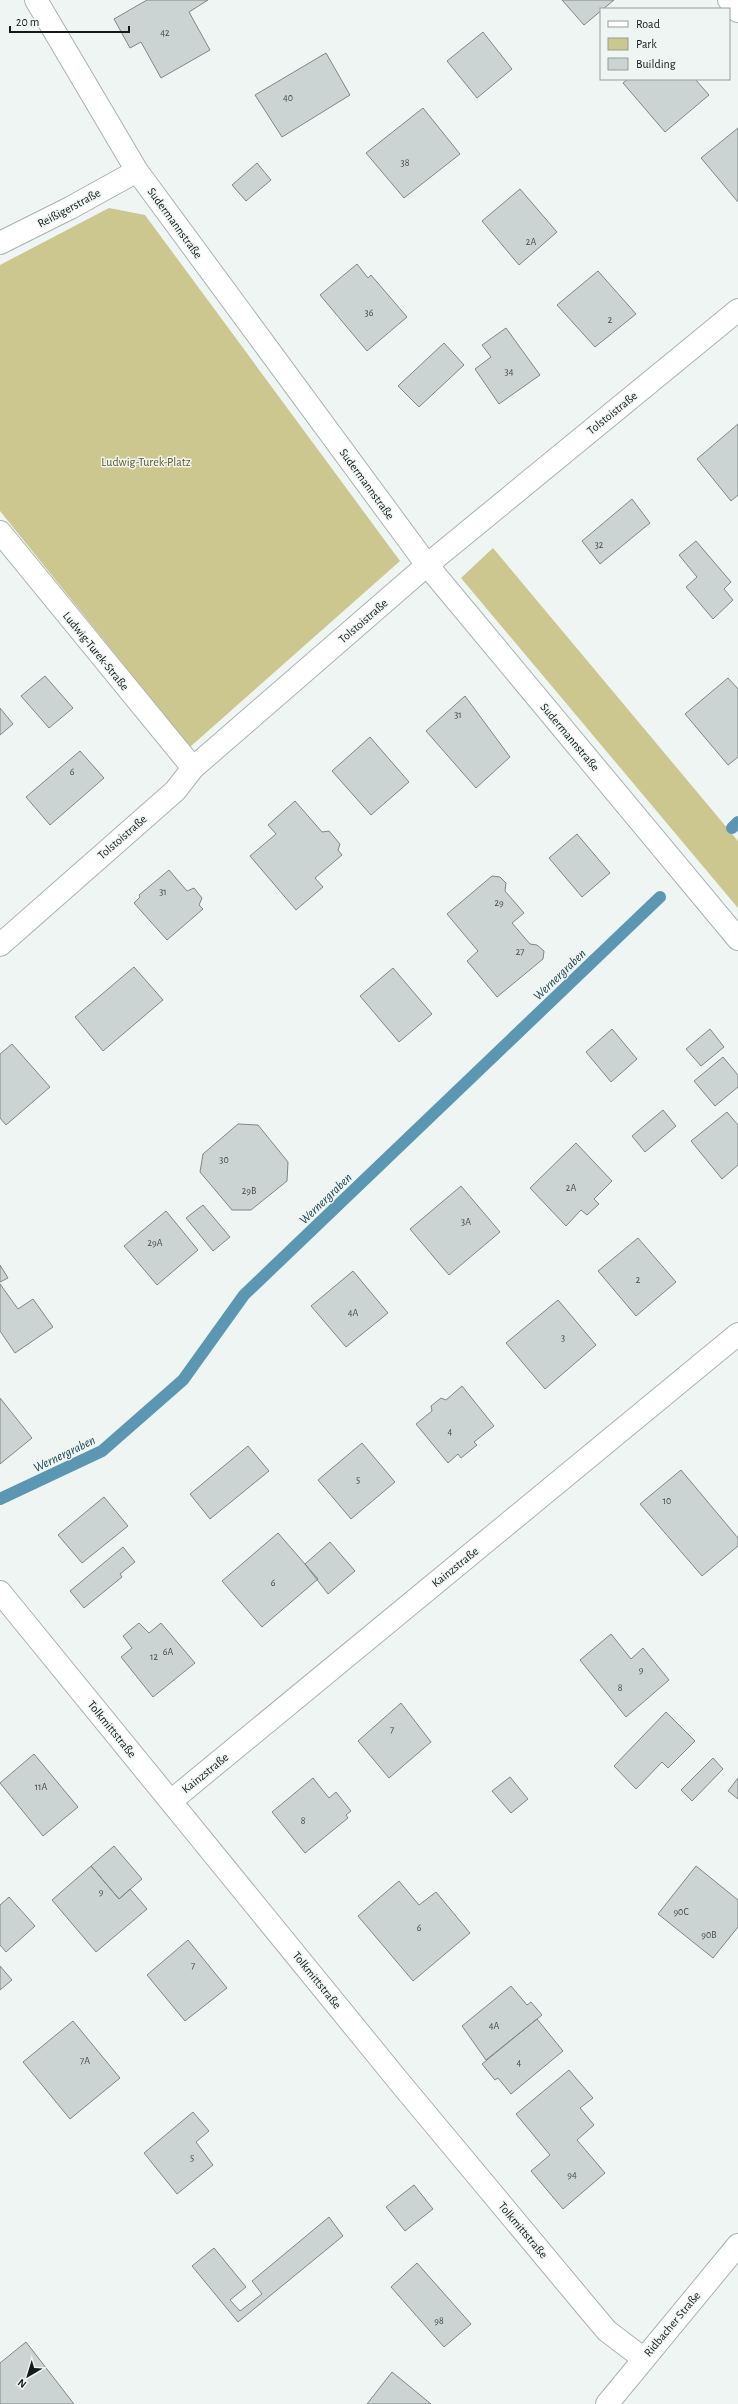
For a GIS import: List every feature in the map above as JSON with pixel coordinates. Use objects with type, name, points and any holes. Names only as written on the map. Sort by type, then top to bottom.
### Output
[{"type":"street","name":"Sudermannstraße","points":[[36,0],[137,171],[426,565],[738,939]]},
{"type":"street","points":[[729,0],[738,11]]},
{"type":"street","name":"Reißigerstraße","points":[[0,243],[70,208],[137,171]]},
{"type":"street","name":"Tolstoistraße","points":[[0,945],[175,791],[193,768],[426,565],[738,310]]},
{"type":"street","name":"Ludwig-Turek-Straße","points":[[0,532],[193,768]]},
{"type":"street","name":"Kainzstraße","points":[[171,1801],[738,1334]]},
{"type":"street","name":"Tolkmittstraße","points":[[0,1592],[401,2084],[607,2331],[644,2359]]},
{"type":"street","name":"Ridbacher Straße","points":[[607,2404],[738,2245]]},
{"type":"green space","name":"Ludwig-Turek-Platz","points":[[109,208],[145,215],[400,561],[190,747],[0,511],[0,265]]},
{"type":"green space","points":[[493,548],[738,841],[738,908],[461,578]]},
{"type":"building","points":[[147,0],[208,0],[189,12],[210,50],[161,78],[141,42],[130,48],[114,19]]},
{"type":"building","points":[[562,0],[614,0],[604,8],[600,8],[600,12],[584,25]]},
{"type":"building","points":[[483,32],[512,69],[477,98],[447,61]]},
{"type":"building","points":[[326,53],[350,95],[282,137],[255,95]]},
{"type":"building","points":[[627,80],[696,80],[709,95],[665,132],[623,83]]},
{"type":"building","points":[[423,108],[460,154],[404,198],[366,153]]},
{"type":"building","points":[[738,128],[738,202],[701,158]]},
{"type":"building","points":[[257,163],[271,180],[246,201],[232,185]]},
{"type":"building","points":[[520,189],[557,232],[519,265],[482,221]]},
{"type":"building","points":[[357,264],[368,278],[371,275],[407,317],[367,351],[320,295]]},
{"type":"building","points":[[598,271],[636,314],[595,347],[557,305]]},
{"type":"building","points":[[506,328],[540,375],[499,404],[475,369],[491,357],[482,345]]},
{"type":"building","points":[[444,343],[464,365],[419,407],[398,386]]},
{"type":"building","points":[[738,424],[738,495],[731,501],[697,459]]},
{"type":"building","points":[[632,499],[650,523],[600,564],[582,541]]},
{"type":"building","points":[[696,541],[731,582],[724,589],[733,600],[713,619],[686,587],[697,577],[679,555]]},
{"type":"building","points":[[45,676],[73,708],[49,728],[21,696]]},
{"type":"building","points":[[728,678],[738,689],[738,757],[728,765],[685,714]]},
{"type":"building","points":[[465,696],[510,757],[476,788],[426,731]]},
{"type":"building","points":[[0,708],[13,724],[0,735]]},
{"type":"building","points":[[370,737],[409,782],[371,815],[332,771]]},
{"type":"building","points":[[80,751],[104,778],[50,825],[26,797]]},
{"type":"building","points":[[295,801],[322,832],[329,831],[340,844],[338,850],[342,855],[315,878],[323,887],[296,910],[250,856],[276,834],[268,825]]},
{"type":"building","points":[[577,834],[610,873],[582,897],[549,858]]},
{"type":"building","points":[[169,870],[187,891],[194,888],[202,898],[199,905],[203,909],[167,940],[134,903],[140,897],[139,895]]},
{"type":"building","points":[[492,876],[500,877],[506,883],[505,891],[524,913],[512,923],[530,944],[537,945],[544,951],[543,959],[497,997],[467,961],[478,951],[447,914]]},
{"type":"building","points":[[134,967],[163,1000],[103,1051],[75,1017]]},
{"type":"building","points":[[393,968],[432,1014],[399,1042],[360,996]]},
{"type":"building","points":[[612,1029],[637,1059],[611,1082],[586,1052]]},
{"type":"building","points":[[710,1029],[724,1047],[701,1066],[686,1049]]},
{"type":"building","points":[[12,1044],[50,1087],[6,1125],[0,1118],[0,1054]]},
{"type":"building","points":[[723,1057],[738,1075],[738,1087],[715,1106],[694,1081]]},
{"type":"building","points":[[663,1110],[676,1126],[645,1152],[632,1136]]},
{"type":"building","points":[[727,1112],[738,1125],[738,1165],[722,1179],[691,1141]]},
{"type":"building","points":[[238,1124],[258,1125],[288,1162],[287,1181],[251,1210],[232,1210],[200,1172],[203,1154]]},
{"type":"building","points":[[576,1143],[612,1181],[594,1199],[599,1204],[587,1215],[581,1210],[566,1226],[530,1188]]},
{"type":"building","points":[[461,1186],[500,1232],[449,1275],[410,1229]]},
{"type":"building","points":[[203,1205],[230,1237],[213,1251],[186,1218]]},
{"type":"building","points":[[166,1211],[198,1250],[157,1285],[124,1246]]},
{"type":"building","points":[[638,1238],[676,1282],[636,1316],[598,1271]]},
{"type":"building","points":[[0,1265],[8,1278],[0,1282]]},
{"type":"building","points":[[353,1271],[388,1313],[346,1347],[311,1306]]},
{"type":"building","points":[[0,1284],[18,1309],[33,1299],[53,1327],[15,1353],[0,1331]]},
{"type":"building","points":[[558,1300],[596,1345],[545,1389],[506,1343]]},
{"type":"building","points":[[462,1386],[494,1426],[474,1442],[477,1445],[461,1458],[458,1454],[448,1463],[416,1424],[432,1411],[431,1406],[441,1398],[446,1400]]},
{"type":"building","points":[[0,1398],[32,1438],[0,1464]]},
{"type":"building","points":[[362,1443],[395,1482],[351,1519],[318,1480]]},
{"type":"building","points":[[248,1446],[269,1471],[210,1519],[190,1494]]},
{"type":"building","points":[[681,1470],[738,1538],[738,1546],[702,1576],[640,1504]]},
{"type":"building","points":[[104,1497],[128,1526],[82,1563],[58,1535]]},
{"type":"building","points":[[278,1533],[318,1579],[262,1627],[222,1581]]},
{"type":"building","points":[[330,1542],[355,1571],[328,1594],[305,1564]]},
{"type":"building","points":[[123,1547],[135,1562],[120,1574],[122,1577],[84,1608],[70,1591]]},
{"type":"building","points":[[139,1623],[149,1633],[161,1623],[195,1663],[153,1697],[121,1657],[132,1648],[123,1636]]},
{"type":"building","points":[[611,1634],[631,1659],[643,1648],[669,1680],[626,1717],[580,1660]]},
{"type":"building","points":[[401,1703],[431,1742],[389,1778],[358,1741]]},
{"type":"building","points":[[666,1712],[695,1741],[668,1768],[662,1762],[636,1789],[614,1766]]},
{"type":"building","points":[[34,1754],[78,1807],[43,1836],[0,1783]]},
{"type":"building","points":[[713,1758],[723,1769],[692,1801],[681,1790]]},
{"type":"building","points":[[510,1777],[528,1799],[511,1813],[492,1791]]},
{"type":"building","points":[[313,1778],[329,1798],[336,1792],[351,1811],[346,1815],[348,1818],[305,1853],[272,1812]]},
{"type":"building","points":[[738,1778],[738,1799],[728,1791]]},
{"type":"building","points":[[114,1846],[142,1879],[119,1899],[91,1866]]},
{"type":"building","points":[[91,1866],[119,1899],[130,1889],[147,1909],[96,1952],[52,1900]]},
{"type":"building","points":[[696,1866],[738,1900],[738,1927],[713,1958],[658,1914]]},
{"type":"building","points":[[399,1881],[419,1905],[436,1892],[470,1933],[413,1981],[358,1916]]},
{"type":"building","points":[[9,1897],[35,1926],[6,1952],[0,1945],[0,1905]]},
{"type":"building","points":[[188,1940],[227,1988],[185,2021],[147,1975]]},
{"type":"building","points":[[0,1966],[12,1980],[0,1990]]},
{"type":"building","points":[[511,1986],[527,2005],[531,2002],[542,2015],[486,2060],[462,2026]]},
{"type":"building","points":[[537,2019],[563,2051],[511,2094],[498,2078],[495,2080],[482,2064]]},
{"type":"building","points":[[73,2021],[120,2078],[70,2119],[23,2062]]},
{"type":"building","points":[[569,2070],[593,2098],[580,2108],[594,2125],[577,2140],[605,2173],[563,2209],[531,2171],[550,2155],[516,2114]]},
{"type":"building","points":[[193,2112],[209,2131],[196,2142],[213,2165],[177,2194],[144,2153]]},
{"type":"building","points":[[414,2185],[433,2209],[405,2231],[386,2207]]},
{"type":"building","points":[[329,2217],[343,2236],[238,2322],[192,2266],[214,2248],[246,2287],[230,2300],[240,2311],[262,2294],[252,2281]]},
{"type":"building","points":[[417,2263],[471,2324],[444,2347],[391,2287]]},
{"type":"building","points":[[26,2342],[74,2404],[0,2404],[0,2363]]},
{"type":"building","points":[[392,2372],[431,2404],[367,2404]]},
{"type":"waterway","name":"Wernergraben","points":[[732,828],[738,822]]},
{"type":"waterway","name":"Wernergraben","points":[[0,1499],[102,1451],[183,1380],[244,1295],[660,897]]}]
